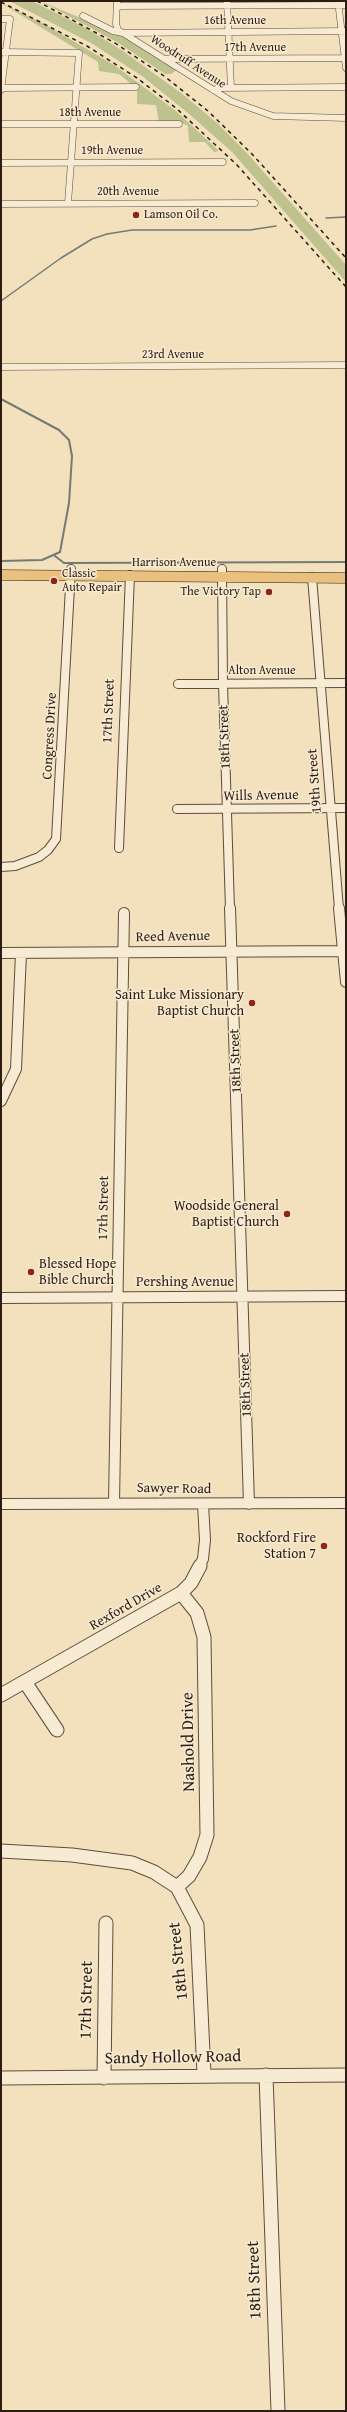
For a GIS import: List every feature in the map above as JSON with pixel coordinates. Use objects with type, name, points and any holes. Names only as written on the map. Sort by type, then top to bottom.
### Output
[{"type":"main road","name":"Harrison Avenue","points":[[1,569],[130,575],[222,572],[346,578]]},
{"type":"main road","name":"Harrison Avenue","points":[[1,575],[71,572],[346,571]]},
{"type":"street","points":[[227,3],[229,59],[232,73],[231,88]]},
{"type":"street","points":[[338,3],[344,31],[346,68]]},
{"type":"street","points":[[123,32],[118,30],[116,24],[117,4],[338,3],[346,5]]},
{"type":"street","name":"Woodruff Avenue","points":[[83,16],[113,31],[123,32],[231,101],[273,116],[284,118],[346,118]]},
{"type":"street","points":[[1,19],[10,19],[4,52],[1,88],[136,87]]},
{"type":"street","name":"16th Avenue","points":[[123,32],[344,31]]},
{"type":"street","points":[[4,52],[79,53],[68,203]]},
{"type":"street","name":"17th Avenue","points":[[164,59],[345,58]]},
{"type":"street","points":[[212,90],[231,88],[346,88]]},
{"type":"street","name":"18th Avenue","points":[[1,124],[179,124]]},
{"type":"street","name":"19th Avenue","points":[[1,162],[223,162]]},
{"type":"street","name":"20th Avenue","points":[[1,204],[255,203]]},
{"type":"street","name":"23rd Avenue","points":[[1,367],[346,365]]},
{"type":"street","name":"Congress Drive","points":[[1,867],[15,866],[38,857],[48,850],[56,838],[71,572]]},
{"type":"street","name":"18th Street","points":[[222,572],[224,684],[249,1504]]},
{"type":"street","name":"17th Street","points":[[119,848],[130,575]]},
{"type":"street","name":"19th Street","points":[[312,577],[330,808],[346,982]]},
{"type":"street","name":"Alton Avenue","points":[[178,684],[346,683]]},
{"type":"street","name":"Wills Avenue","points":[[177,809],[228,810],[346,808]]},
{"type":"street","name":"17th Street","points":[[114,1503],[124,912]]},
{"type":"street","name":"Reed Avenue","points":[[1,953],[232,950],[344,951]]},
{"type":"street","points":[[1,1101],[16,1069],[22,953]]},
{"type":"street","name":"Pershing Avenue","points":[[1,1298],[118,1296],[346,1296]]},
{"type":"street","name":"Sawyer Road","points":[[1,1504],[346,1503]]},
{"type":"street","name":"Rexford Drive","points":[[1,1695],[181,1593],[191,1583],[203,1559],[205,1540],[203,1504]]},
{"type":"street","name":"Nashold Drive","points":[[177,1887],[189,1876],[200,1858],[207,1835],[204,1636],[197,1614],[181,1593]]},
{"type":"street","points":[[25,1682],[57,1730]]},
{"type":"street","name":"18th Street","points":[[1,1851],[72,1855],[132,1863],[154,1872],[177,1887],[197,1924],[204,2074]]},
{"type":"street","name":"17th Street","points":[[104,2078],[106,1923]]},
{"type":"street","name":"Sandy Hollow Road","points":[[1,2078],[104,2078],[204,2074],[346,2075]]},
{"type":"street","name":"18th Street","points":[[266,2075],[278,2411]]},
{"type":"green space","points":[[9,1],[32,1],[86,28],[123,51],[181,93],[216,122],[246,152],[346,265],[346,282],[232,152],[188,113],[142,76],[91,43]]},
{"type":"green space","points":[[40,1],[121,35],[177,70],[171,74],[165,74],[117,42]]},
{"type":"green space","points":[[1,3],[44,24],[114,65],[176,111],[219,151],[214,152],[205,142],[189,142],[188,126],[182,123],[159,123],[156,105],[137,104],[137,89],[119,74],[99,71],[98,62]]},
{"type":"waterway","points":[[326,218],[346,217]]},
{"type":"waterway","points":[[1,301],[61,258],[92,239],[107,234],[132,230],[250,230],[276,226]]},
{"type":"waterway","points":[[1,399],[59,430],[69,440],[72,456],[69,503],[60,552],[42,560],[1,561]]},
{"type":"waterway","points":[[55,556],[64,563],[346,562]]},
{"type":"railway","points":[[37,1],[115,43],[164,76],[208,111],[252,154],[346,258]]},
{"type":"railway","points":[[1,2],[87,46],[137,78],[176,108],[237,165],[346,287]]},
{"type":"place","name":"Lamson Oil Co.","points":[[136,215]]},
{"type":"place","name":"Classic Auto Repair","points":[[54,581]]},
{"type":"place","name":"The Victory Tap","points":[[269,592]]},
{"type":"place","name":"Saint Luke Missionary Baptist Church","points":[[252,1003]]},
{"type":"place","name":"Woodside General Baptist Church","points":[[287,1214]]},
{"type":"place","name":"Blessed Hope Bible Church","points":[[31,1272]]},
{"type":"place","name":"Rockford Fire Station 7","points":[[324,1546]]}]
